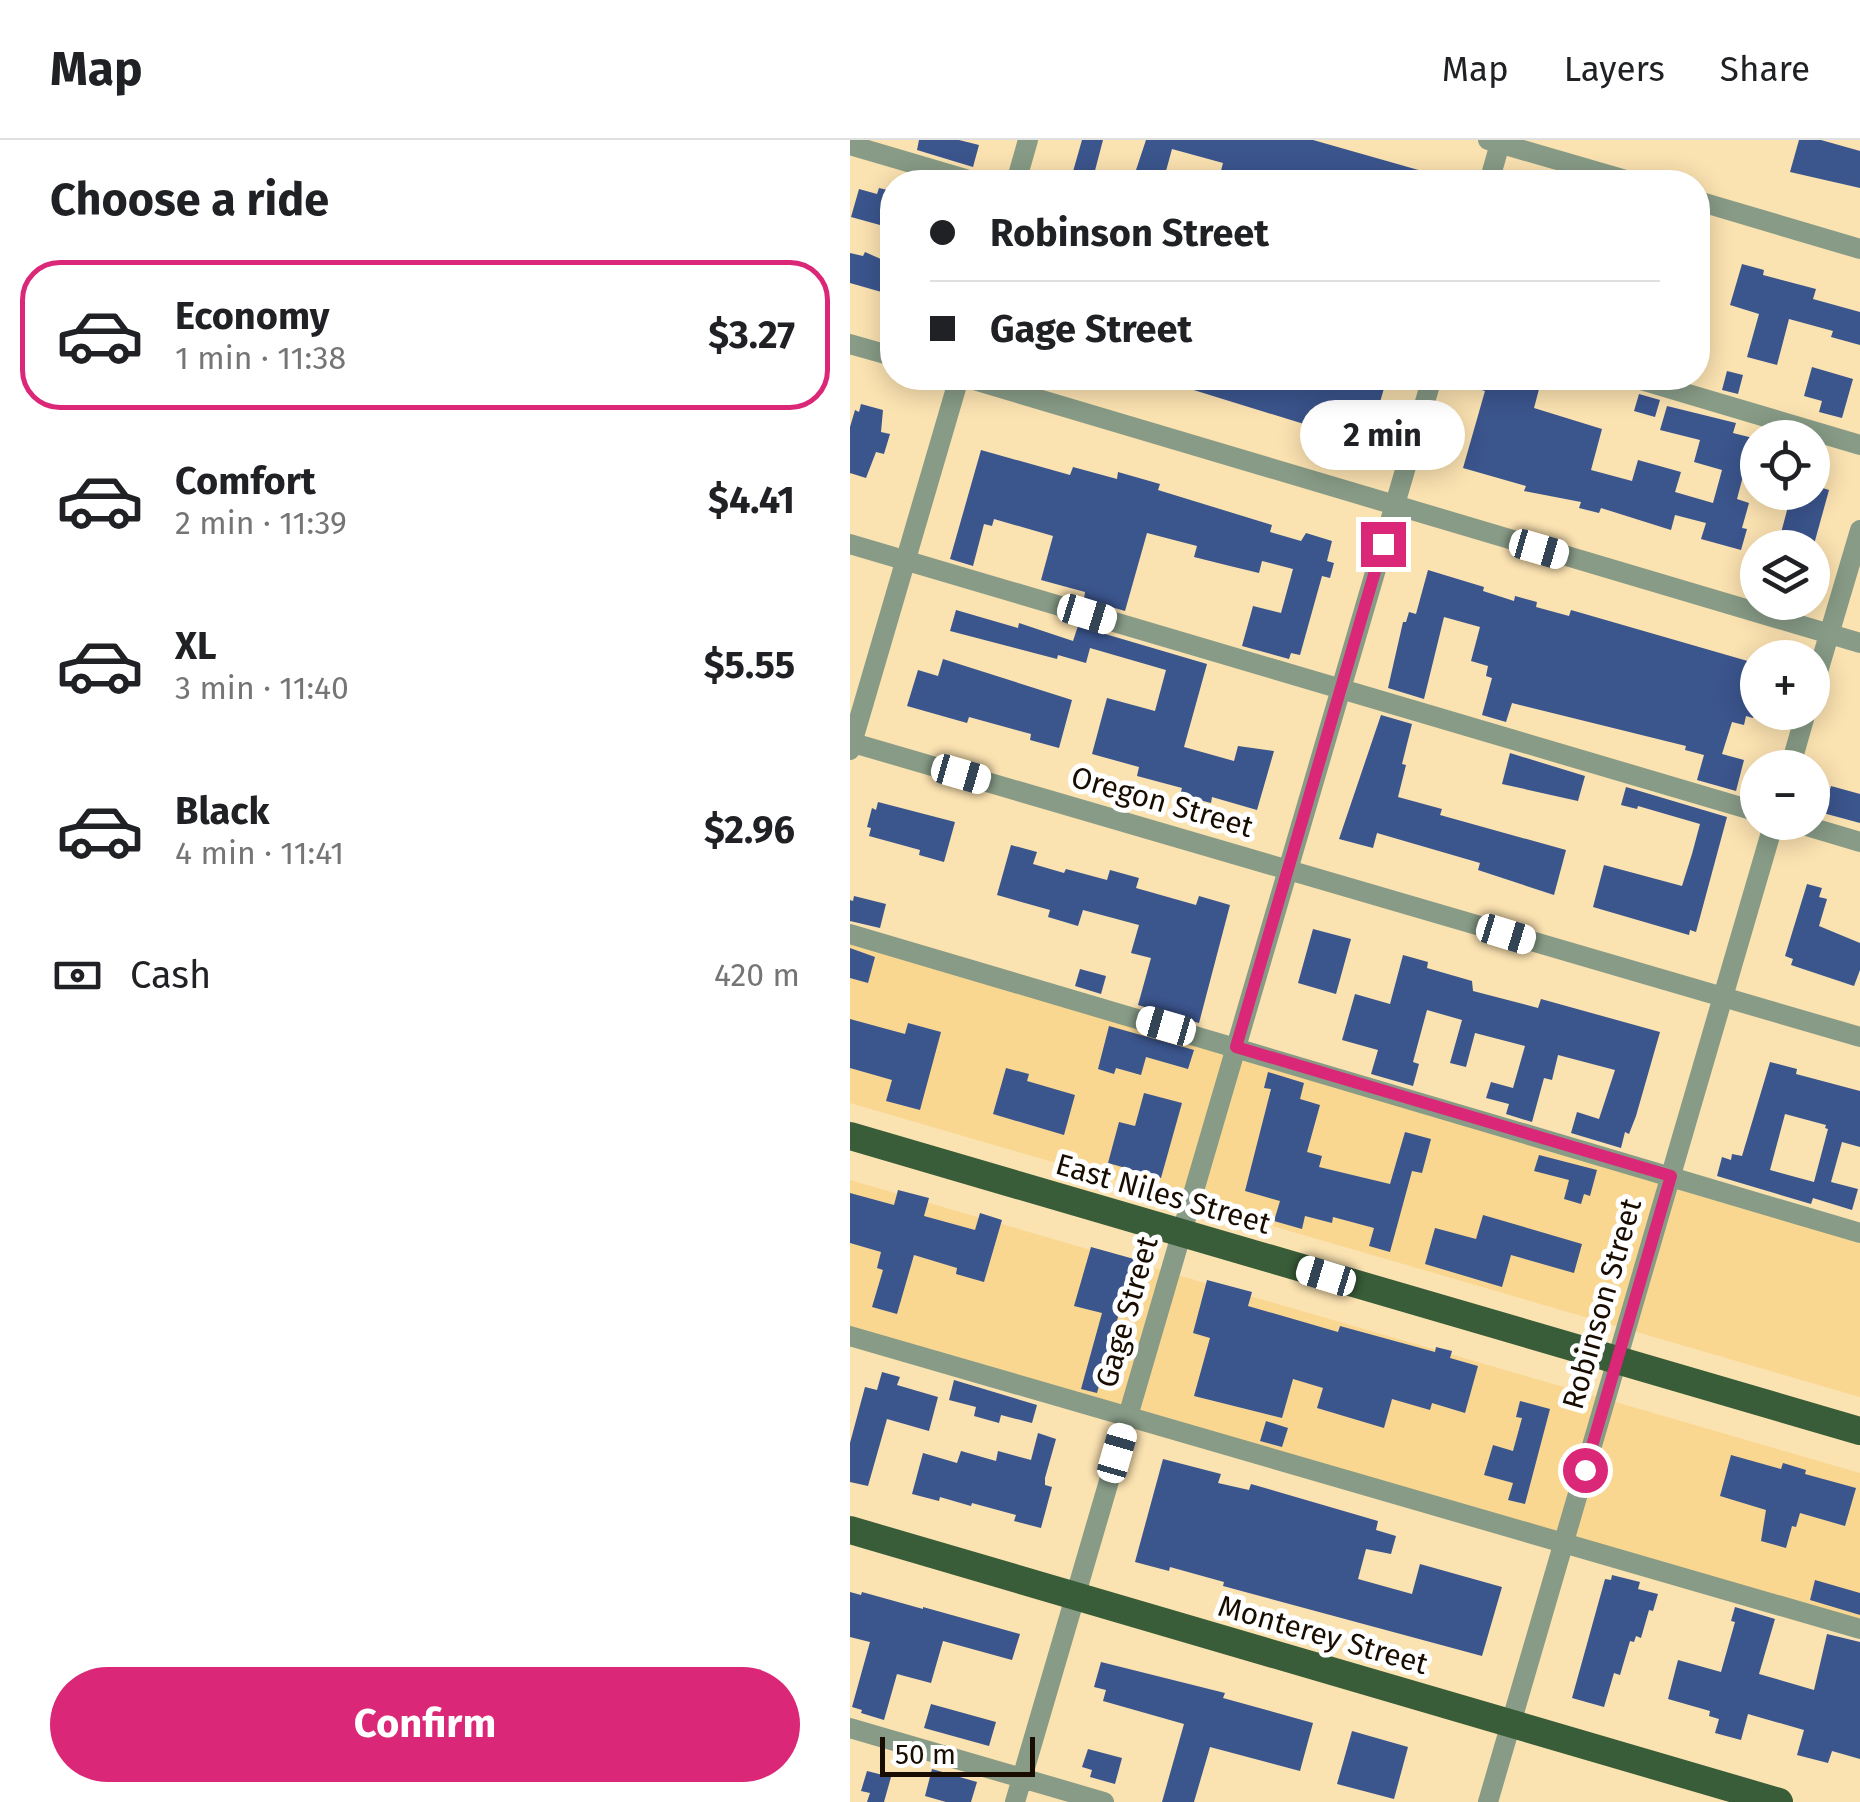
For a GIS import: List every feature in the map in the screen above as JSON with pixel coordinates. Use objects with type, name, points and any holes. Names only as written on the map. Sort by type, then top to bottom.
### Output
[{"type":"main road","name":"East Niles Street","points":[[850,1136],[1860,1432]]},
{"type":"main road","name":"Monterey Street","points":[[850,1530],[1778,1802]]},
{"type":"street","points":[[1019,170],[1028,140]]},
{"type":"street","points":[[1490,170],[1496,141],[1594,170]]},
{"type":"street","points":[[850,145],[935,170]]},
{"type":"street","points":[[1710,205],[1860,249]]},
{"type":"street","points":[[850,344],[880,353]]},
{"type":"street","points":[[851,744],[956,390]]},
{"type":"street","points":[[1007,390],[1860,643]]},
{"type":"street","name":"Gage Street","points":[[1015,1802],[1428,390]]},
{"type":"street","points":[[1675,390],[1860,444]]},
{"type":"street","points":[[1827,640],[1860,530]]},
{"type":"street","points":[[850,544],[1740,807]]},
{"type":"street","name":"Oregon Street","points":[[851,744],[1860,1038]]},
{"type":"street","points":[[1830,833],[1860,842]]},
{"type":"street","name":"Robinson Street","points":[[1488,1802],[1769,840]]},
{"type":"street","points":[[850,934],[1860,1233]]},
{"type":"street","points":[[850,1336],[1860,1629]]},
{"type":"street","points":[[850,1728],[1104,1802]]},
{"type":"shaded area","points":[[850,939],[1860,1239],[1860,1397],[850,1103]]},
{"type":"shaded area","points":[[850,1180],[1860,1473],[1860,1622],[850,1329]]},
{"type":"building","points":[[919,140],[959,140],[979,145],[973,167],[917,150]]},
{"type":"building","points":[[1082,140],[1103,140],[1095,170],[1073,170]]},
{"type":"building","points":[[1146,140],[1313,140],[1418,170],[1221,170],[1223,163],[1172,149],[1166,170],[1136,170]]},
{"type":"building","points":[[1799,140],[1821,140],[1860,151],[1860,188],[1790,172]]},
{"type":"building","points":[[880,188],[880,225],[851,217],[859,189],[877,194]]},
{"type":"building","points":[[865,252],[880,259],[880,292],[850,283],[850,253],[863,256]]},
{"type":"building","points":[[1742,264],[1764,270],[1763,275],[1816,289],[1813,299],[1860,312],[1860,345],[1831,337],[1833,331],[1789,319],[1777,365],[1747,357],[1759,314],[1730,305]]},
{"type":"building","points":[[1812,367],[1853,379],[1842,418],[1819,412],[1822,401],[1804,396]]},
{"type":"building","points":[[1727,371],[1743,375],[1738,394],[1722,390]]},
{"type":"building","points":[[1194,390],[1384,390],[1371,433],[1362,431],[1359,441]]},
{"type":"building","points":[[1482,390],[1539,390],[1534,408],[1602,429],[1591,470],[1632,481],[1638,460],[1681,472],[1675,492],[1713,503],[1722,470],[1694,462],[1700,440],[1660,430],[1667,406],[1736,423],[1733,433],[1740,435],[1737,499],[1740,510],[1747,510],[1742,528],[1747,529],[1740,530],[1740,550],[1701,539],[1706,523],[1675,515],[1671,530],[1601,508],[1599,513],[1579,508],[1581,502],[1524,491],[1526,486],[1463,468],[1485,391]]},
{"type":"building","points":[[1639,394],[1660,400],[1655,417],[1634,411]]},
{"type":"building","points":[[861,404],[883,410],[881,432],[890,434],[884,454],[876,452],[866,478],[850,473],[850,427]]},
{"type":"building","points":[[981,450],[1070,475],[1073,467],[1117,479],[1118,472],[1160,484],[1158,490],[1272,525],[1270,532],[1301,541],[1306,533],[1332,541],[1327,561],[1334,563],[1330,578],[1322,576],[1300,655],[1291,653],[1289,659],[1242,646],[1253,606],[1281,613],[1293,569],[1262,561],[1259,573],[1230,566],[1194,557],[1197,546],[1147,533],[1125,611],[1084,599],[1085,592],[1041,580],[1053,536],[994,519],[992,526],[984,524],[973,566],[950,559]]},
{"type":"building","points":[[1787,510],[1823,510],[1818,530],[1782,530]]},
{"type":"building","points":[[1428,570],[1514,601],[1515,596],[1537,602],[1536,607],[1569,616],[1571,610],[1740,659],[1740,724],[1732,722],[1722,754],[1740,759],[1736,791],[1697,780],[1704,755],[1685,750],[1686,746],[1512,703],[1506,722],[1482,715],[1492,678],[1486,676],[1488,666],[1471,661],[1480,627],[1444,617],[1424,699],[1388,688],[1403,622],[1409,612],[1416,614]]},
{"type":"building","points":[[956,610],[1018,628],[1019,623],[1073,641],[1078,626],[1207,664],[1184,747],[1234,761],[1238,746],[1274,751],[1257,810],[1212,797],[1211,803],[1180,795],[1182,788],[1137,776],[1139,767],[1092,754],[1107,698],[1155,711],[1166,670],[1090,648],[1086,663],[1058,655],[1057,659],[950,631]]},
{"type":"building","points":[[943,659],[1072,700],[1059,748],[1030,740],[1031,734],[969,717],[967,723],[907,706],[918,670],[938,676]]},
{"type":"building","points":[[1381,715],[1412,724],[1398,797],[1442,809],[1440,815],[1566,850],[1554,895],[1478,870],[1480,863],[1377,833],[1373,848],[1339,839]]},
{"type":"building","points":[[1510,753],[1585,776],[1578,801],[1502,784]]},
{"type":"building","points":[[1831,786],[1860,794],[1860,823],[1830,815]]},
{"type":"building","points":[[1626,787],[1727,817],[1696,932],[1690,930],[1689,935],[1593,907],[1604,865],[1682,886],[1692,854],[1700,824],[1638,806],[1637,809],[1621,805]]},
{"type":"building","points":[[878,802],[955,822],[944,862],[919,855],[920,850],[869,836],[872,808],[876,810]]},
{"type":"building","points":[[1011,845],[1037,852],[1033,864],[1064,873],[1066,869],[1107,880],[1110,870],[1139,878],[1136,888],[1196,905],[1199,896],[1230,905],[1199,1023],[1138,1005],[1151,958],[1131,953],[1139,925],[1083,910],[1078,926],[1048,917],[1050,910],[997,895]]},
{"type":"building","points":[[1807,884],[1822,888],[1819,897],[1827,899],[1819,926],[1860,943],[1860,970],[1854,986],[1791,965],[1793,959],[1785,956]]},
{"type":"building","points":[[854,896],[886,904],[880,928],[850,921],[850,900]]},
{"type":"building","points":[[1313,929],[1351,939],[1336,994],[1298,983]]},
{"type":"building","points":[[850,948],[875,957],[868,983],[850,978]]},
{"type":"building","points":[[1403,955],[1428,962],[1427,968],[1472,981],[1473,991],[1538,1008],[1541,999],[1660,1032],[1636,1116],[1629,1134],[1625,1132],[1621,1148],[1571,1133],[1577,1112],[1599,1119],[1615,1070],[1558,1055],[1552,1080],[1544,1078],[1532,1122],[1506,1114],[1509,1104],[1486,1098],[1491,1082],[1513,1088],[1525,1046],[1475,1033],[1466,1067],[1450,1063],[1462,1020],[1427,1010],[1413,1062],[1419,1064],[1413,1086],[1371,1074],[1378,1050],[1342,1040],[1355,994],[1390,1004]]},
{"type":"building","points":[[1080,969],[1106,976],[1101,994],[1075,986]]},
{"type":"building","points":[[850,1019],[905,1034],[908,1023],[941,1032],[920,1110],[886,1101],[892,1080],[850,1068]]},
{"type":"building","points":[[1109,1026],[1194,1050],[1188,1069],[1146,1057],[1141,1075],[1116,1068],[1114,1074],[1098,1069]]},
{"type":"building","points":[[1770,1062],[1797,1069],[1796,1074],[1860,1091],[1860,1147],[1842,1142],[1831,1182],[1858,1189],[1852,1210],[1813,1198],[1811,1204],[1717,1176],[1722,1157],[1731,1160],[1732,1154],[1742,1156]],"holes":[[[1785,1114],[1826,1125],[1814,1182],[1770,1170]]]},
{"type":"building","points":[[1006,1068],[1029,1074],[1027,1081],[1075,1095],[1064,1135],[993,1114]]},
{"type":"building","points":[[1268,1072],[1304,1083],[1300,1099],[1320,1105],[1307,1152],[1322,1156],[1319,1167],[1390,1184],[1405,1132],[1431,1139],[1422,1173],[1412,1171],[1390,1252],[1369,1246],[1374,1228],[1333,1217],[1332,1223],[1305,1216],[1302,1229],[1274,1221],[1280,1201],[1245,1191],[1271,1089],[1264,1088]]},
{"type":"building","points":[[1144,1093],[1182,1103],[1161,1178],[1108,1163],[1119,1122],[1135,1126]]},
{"type":"building","points":[[1539,1155],[1597,1170],[1590,1196],[1584,1194],[1581,1204],[1564,1199],[1569,1180],[1534,1171]]},
{"type":"building","points":[[898,1190],[929,1198],[924,1216],[975,1230],[980,1213],[1002,1220],[984,1282],[956,1274],[957,1268],[914,1255],[897,1314],[872,1307],[883,1270],[877,1268],[881,1252],[850,1243],[850,1193],[894,1205]]},
{"type":"building","points":[[1483,1215],[1582,1244],[1574,1273],[1511,1255],[1502,1287],[1425,1264],[1435,1228],[1476,1239]]},
{"type":"building","points":[[1091,1247],[1134,1259],[1097,1393],[1081,1389],[1102,1313],[1074,1306]]},
{"type":"building","points":[[1207,1280],[1252,1292],[1248,1306],[1338,1332],[1340,1326],[1435,1352],[1436,1347],[1452,1351],[1450,1358],[1478,1366],[1465,1413],[1432,1403],[1430,1410],[1392,1399],[1384,1428],[1317,1408],[1323,1388],[1293,1379],[1282,1418],[1194,1396],[1210,1338],[1193,1333]]},
{"type":"building","points":[[882,1372],[900,1377],[897,1385],[938,1397],[929,1431],[887,1419],[868,1486],[850,1482],[850,1443],[865,1387],[877,1390]]},
{"type":"building","points":[[954,1380],[1037,1405],[1032,1423],[1001,1415],[999,1423],[974,1416],[976,1407],[949,1400]]},
{"type":"building","points":[[1520,1401],[1550,1409],[1525,1504],[1508,1500],[1513,1483],[1484,1475],[1493,1445],[1513,1451],[1522,1418],[1516,1417]]},
{"type":"building","points":[[1266,1421],[1288,1428],[1282,1447],[1260,1441]]},
{"type":"building","points":[[1038,1433],[1056,1439],[1045,1478],[1045,1485],[1052,1487],[1041,1528],[1014,1521],[1016,1515],[972,1503],[971,1506],[912,1494],[923,1453],[957,1463],[961,1451],[996,1461],[998,1451],[1031,1460]]},
{"type":"building","points":[[1731,1455],[1781,1469],[1783,1463],[1806,1470],[1805,1474],[1856,1488],[1845,1526],[1800,1513],[1786,1548],[1761,1541],[1766,1510],[1720,1496]]},
{"type":"building","points":[[1163,1459],[1221,1474],[1218,1483],[1249,1490],[1251,1484],[1378,1521],[1376,1530],[1396,1536],[1391,1554],[1366,1549],[1358,1579],[1412,1594],[1420,1564],[1502,1587],[1482,1656],[1223,1586],[1224,1582],[1170,1567],[1169,1571],[1135,1562]]},
{"type":"building","points":[[1612,1575],[1640,1582],[1638,1589],[1658,1594],[1641,1638],[1636,1636],[1634,1642],[1630,1641],[1620,1675],[1614,1673],[1604,1707],[1572,1698],[1605,1579],[1611,1580]]},
{"type":"building","points":[[1815,1580],[1860,1593],[1860,1615],[1810,1600]]},
{"type":"building","points":[[850,1592],[1020,1634],[1012,1660],[943,1641],[931,1683],[897,1674],[884,1720],[861,1713],[862,1710],[852,1707],[870,1642],[850,1637]]},
{"type":"building","points":[[1735,1607],[1775,1619],[1759,1674],[1814,1690],[1827,1634],[1860,1642],[1860,1759],[1832,1751],[1828,1763],[1797,1755],[1804,1730],[1748,1714],[1741,1740],[1715,1733],[1719,1719],[1709,1716],[1710,1711],[1668,1699],[1678,1660],[1721,1672],[1735,1622],[1731,1621]]},
{"type":"building","points":[[1101,1662],[1225,1693],[1223,1698],[1313,1723],[1300,1771],[1210,1747],[1194,1802],[1162,1802],[1184,1724],[1103,1701],[1106,1690],[1094,1687]]},
{"type":"building","points":[[931,1704],[996,1722],[989,1746],[924,1728]]},
{"type":"building","points":[[1352,1731],[1408,1747],[1394,1799],[1337,1784]]},
{"type":"building","points":[[1088,1749],[1122,1758],[1115,1784],[1090,1777],[1092,1770],[1082,1767]]},
{"type":"building","points":[[932,1769],[977,1782],[971,1802],[946,1802],[925,1796]]},
{"type":"building","points":[[867,1771],[891,1777],[884,1802],[867,1802],[870,1793],[861,1791]]},
{"type":"route","points":[[1383,544],[1236,1047],[1671,1176],[1585,1470]]}]
